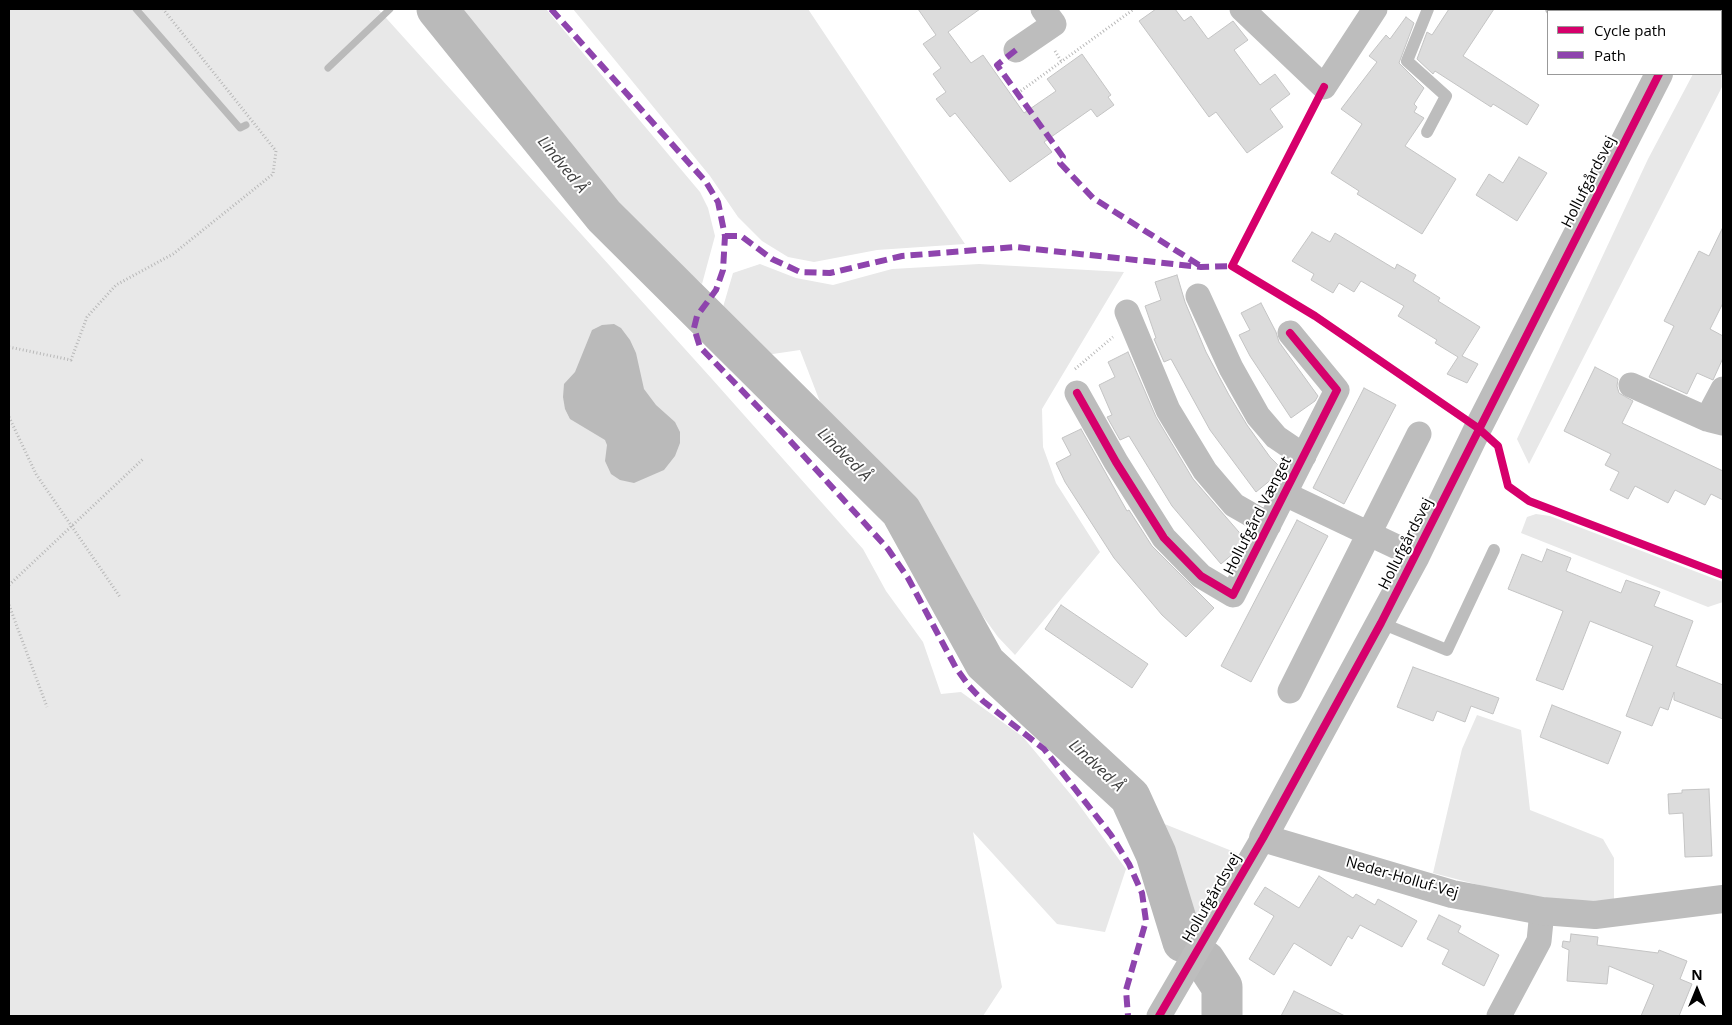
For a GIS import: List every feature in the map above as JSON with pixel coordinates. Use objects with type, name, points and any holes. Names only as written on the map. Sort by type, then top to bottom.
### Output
[{"type":"street","points":[[1016,50],[1054,24],[1043,9]]},
{"type":"street","points":[[1242,9],[1324,87],[1374,9]]},
{"type":"street","name":"Hollufgårdsvej","points":[[1159,1016],[1263,838],[1381,623],[1478,428],[1659,75]]},
{"type":"street","name":"Hollufgård Vænget","points":[[1198,296],[1231,368],[1258,416],[1276,437],[1304,456]]},
{"type":"street","name":"Hollufgård Vænget","points":[[1129,317],[1168,410],[1205,471],[1234,505],[1269,525]]},
{"type":"street","name":"Hollufgård Vænget","points":[[1077,393],[1116,462],[1164,538],[1201,576],[1233,595],[1337,390],[1290,333]]},
{"type":"street","points":[[1632,385],[1715,421],[1723,389]]},
{"type":"street","points":[[1290,691],[1419,434]]},
{"type":"street","name":"Hollufgård Vænget","points":[[1285,494],[1416,556]]},
{"type":"street","name":"Neder-Holluf-Vej","points":[[1263,838],[1452,894],[1542,911],[1595,915],[1723,898]]},
{"type":"street","points":[[1499,1016],[1538,941],[1542,911]]},
{"type":"lane","points":[[1427,132],[1446,96],[1407,61],[1428,9]]},
{"type":"lane","points":[[1381,623],[1447,650],[1494,550]]},
{"type":"path","points":[[9,347],[71,360],[87,317],[116,285],[173,254],[273,174],[276,151],[163,9]]},
{"type":"path","points":[[1018,92],[1134,9]]},
{"type":"path","points":[[1077,393],[1075,368],[1129,317]]},
{"type":"path","points":[[9,417],[36,474],[120,597]]},
{"type":"path","points":[[9,585],[142,460]]},
{"type":"path","points":[[9,605],[48,707]]},
{"type":"shaded area","points":[[9,9],[378,9],[863,549],[886,591],[923,642],[941,694],[961,692],[1023,737],[1077,802],[1126,869],[1105,932],[1057,924],[973,832],[1002,987],[983,1016],[9,1016]]},
{"type":"shaded area","points":[[447,9],[546,9],[700,192],[708,208],[715,236],[702,284],[587,182]]},
{"type":"shaded area","points":[[573,9],[808,9],[965,244],[877,250],[814,262],[788,257],[762,241],[738,217],[710,176]]},
{"type":"shaded area","points":[[1636,9],[1675,9],[1674,10]]},
{"type":"shaded area","points":[[1723,15],[1723,85],[1529,464],[1517,439],[1648,159],[1692,75],[1722,75]]},
{"type":"shaded area","points":[[760,264],[796,278],[833,285],[892,269],[979,264],[1124,272],[1042,409],[1043,447],[1056,483],[1100,552],[1015,655],[998,637],[883,478],[822,407],[800,350],[766,355],[723,307],[733,273]]},
{"type":"shaded area","points":[[614,324],[621,328],[630,340],[636,353],[644,389],[656,405],[675,422],[680,432],[680,443],[675,456],[664,470],[634,483],[620,480],[611,474],[605,461],[607,445],[605,440],[570,419],[565,409],[563,397],[564,384],[575,372],[592,330],[602,325]]},
{"type":"shaded area","points":[[1536,514],[1550,516],[1723,582],[1723,602],[1708,607],[1521,533],[1527,517]]},
{"type":"shaded area","points":[[1477,715],[1521,730],[1530,810],[1603,839],[1614,858],[1614,901],[1536,900],[1433,873],[1462,749]]},
{"type":"shaded area","points":[[1157,821],[1237,853],[1186,936]]},
{"type":"building","points":[[918,9],[980,9],[948,32],[971,63],[983,55],[1024,113],[1056,91],[1047,79],[1082,54],[1111,95],[1108,97],[1114,105],[1097,117],[1091,109],[1044,142],[1052,152],[1010,182],[955,113],[950,117],[936,99],[946,92],[933,74],[941,68],[923,44],[936,35]]},
{"type":"building","points":[[1156,9],[1175,9],[1184,21],[1191,16],[1208,39],[1233,21],[1248,40],[1234,50],[1260,85],[1275,74],[1290,94],[1270,109],[1283,127],[1247,153],[1216,112],[1209,117],[1139,21]]},
{"type":"building","points":[[1449,9],[1494,9],[1463,56],[1539,105],[1527,125],[1493,104],[1491,107],[1435,71],[1433,74],[1417,59],[1427,32],[1432,35]]},
{"type":"building","points":[[1406,17],[1414,23],[1399,63],[1424,88],[1414,104],[1417,107],[1414,112],[1424,118],[1405,146],[1456,179],[1422,234],[1357,194],[1359,191],[1331,173],[1362,124],[1341,109],[1377,62],[1369,56],[1386,35],[1390,39]]},
{"type":"building","points":[[1519,157],[1547,173],[1517,221],[1476,195],[1489,174],[1503,183]]},
{"type":"building","points":[[1723,227],[1723,303],[1710,329],[1723,336],[1723,358],[1713,380],[1697,373],[1687,394],[1649,377],[1674,326],[1664,321],[1699,251],[1709,256]]},
{"type":"building","points":[[1312,232],[1330,242],[1335,233],[1395,269],[1397,264],[1416,275],[1413,281],[1440,298],[1438,301],[1480,327],[1462,356],[1478,364],[1467,383],[1447,374],[1458,357],[1435,343],[1437,340],[1398,316],[1404,306],[1361,281],[1354,292],[1339,283],[1333,293],[1311,280],[1314,274],[1292,261]]},
{"type":"building","points":[[1177,275],[1185,302],[1206,352],[1229,395],[1247,425],[1270,457],[1281,468],[1278,474],[1256,492],[1210,430],[1171,359],[1164,362],[1154,339],[1156,338],[1145,306],[1161,300],[1155,282]]},
{"type":"building","points":[[1261,303],[1279,342],[1318,396],[1315,401],[1291,418],[1250,356],[1239,335],[1250,330],[1241,313]]},
{"type":"building","points":[[1128,352],[1156,417],[1193,479],[1245,539],[1242,546],[1221,564],[1172,506],[1129,436],[1120,440],[1107,417],[1112,415],[1099,385],[1115,377],[1108,362]]},
{"type":"building","points":[[1595,367],[1618,379],[1619,393],[1633,401],[1622,423],[1723,471],[1723,500],[1711,494],[1705,505],[1675,490],[1668,503],[1635,486],[1628,499],[1610,490],[1619,472],[1605,465],[1611,454],[1564,431]]},
{"type":"building","points":[[1364,388],[1396,405],[1344,504],[1313,488]]},
{"type":"building","points":[[1081,429],[1127,511],[1129,510],[1152,546],[1214,608],[1186,637],[1162,615],[1114,558],[1065,482],[1056,463],[1071,455],[1062,438]]},
{"type":"building","points":[[1297,520],[1328,536],[1251,682],[1221,666]]},
{"type":"building","points":[[1547,549],[1571,558],[1566,571],[1621,593],[1626,580],[1660,592],[1654,606],[1693,621],[1676,666],[1723,685],[1723,719],[1674,700],[1674,692],[1668,710],[1660,707],[1652,726],[1626,716],[1653,646],[1590,621],[1563,690],[1536,680],[1563,611],[1508,589],[1522,554],[1542,562]]},
{"type":"building","points":[[1061,605],[1148,664],[1132,688],[1045,629]]},
{"type":"building","points":[[1413,667],[1499,698],[1493,714],[1471,706],[1465,722],[1437,711],[1433,721],[1397,707]]},
{"type":"building","points":[[1552,705],[1621,732],[1608,764],[1540,737]]},
{"type":"building","points":[[1709,789],[1712,856],[1685,857],[1683,813],[1669,814],[1668,794],[1682,793],[1682,790]]},
{"type":"building","points":[[1319,876],[1353,898],[1356,894],[1375,905],[1378,899],[1417,921],[1402,947],[1360,925],[1352,939],[1348,936],[1331,966],[1294,943],[1274,975],[1249,959],[1274,916],[1254,904],[1265,887],[1299,908]]},
{"type":"building","points":[[1439,915],[1461,926],[1458,932],[1499,955],[1484,986],[1442,964],[1449,950],[1427,939]]},
{"type":"building","points":[[1571,934],[1598,937],[1597,945],[1658,953],[1659,950],[1687,961],[1680,979],[1692,984],[1679,1016],[1641,1016],[1654,985],[1609,966],[1607,984],[1567,981],[1569,950],[1562,947],[1563,941],[1570,942]]},
{"type":"building","points":[[1294,991],[1345,1016],[1281,1016]]},
{"type":"waterway","points":[[136,9],[240,128],[246,125]]},
{"type":"waterway","points":[[328,68],[390,9]]},
{"type":"waterway","name":"Lindved Å","points":[[437,9],[604,216],[901,511],[985,663],[1130,797],[1156,854],[1183,942]]},
{"type":"waterway","name":"Lindved Å","points":[[1205,961],[1222,987],[1222,1016]]},
{"type":"marked path","points":[[551,9],[706,182],[718,202],[725,236],[723,270],[716,290],[697,316],[694,328],[700,347],[784,434],[888,549],[908,578],[956,668],[969,686],[983,701],[1044,749],[1111,835],[1129,864],[1142,893],[1146,921],[1126,990],[1128,1016]]},
{"type":"marked path","points":[[1016,50],[997,65],[1063,157],[1060,163],[1093,198],[1199,265]]},
{"type":"marked path","points":[[725,236],[741,236],[772,259],[800,272],[830,273],[902,256],[1015,247],[1201,267],[1232,266]]},
{"type":"cycle path","points":[[1159,1016],[1263,838],[1381,623],[1658,75]]},
{"type":"cycle path","points":[[1324,87],[1232,266],[1315,316],[1478,428],[1498,446],[1508,486],[1529,501],[1723,575]]},
{"type":"cycle path","points":[[1077,393],[1116,462],[1164,538],[1201,576],[1233,595],[1337,390],[1290,333]]}]
